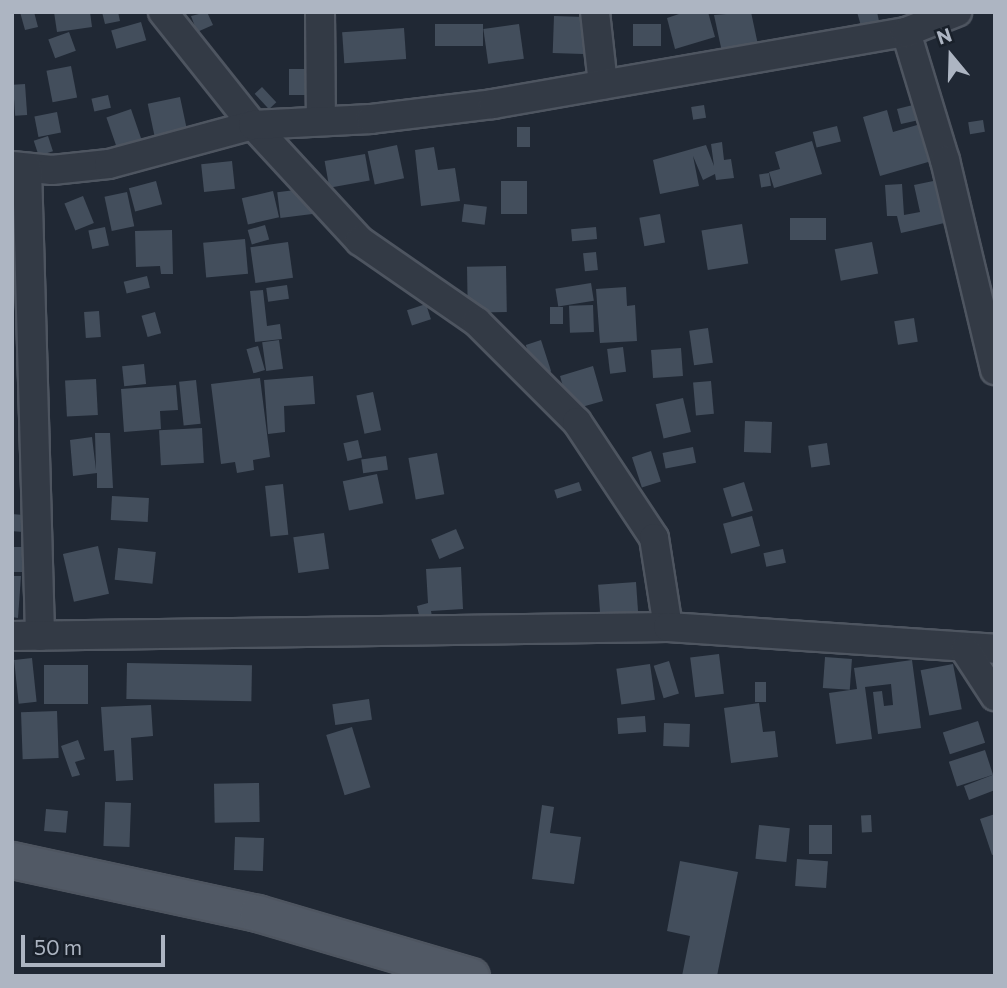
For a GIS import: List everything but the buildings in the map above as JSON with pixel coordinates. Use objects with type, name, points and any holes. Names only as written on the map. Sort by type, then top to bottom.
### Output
[{"type":"main road","points":[[12,860],[257,913],[471,976]]},
{"type":"street","points":[[163,12],[253,125],[360,242],[477,322],[577,422],[654,538],[668,628]]},
{"type":"street","points":[[320,12],[321,121]]},
{"type":"street","points":[[595,12],[603,85]]},
{"type":"street","points":[[40,636],[20,167],[52,170],[109,163],[253,125],[479,106],[906,32],[957,12]]},
{"type":"street","points":[[906,32],[945,160],[995,370]]},
{"type":"street","points":[[12,636],[668,628],[965,650],[995,649]]},
{"type":"street","points":[[965,650],[995,696]]}]
